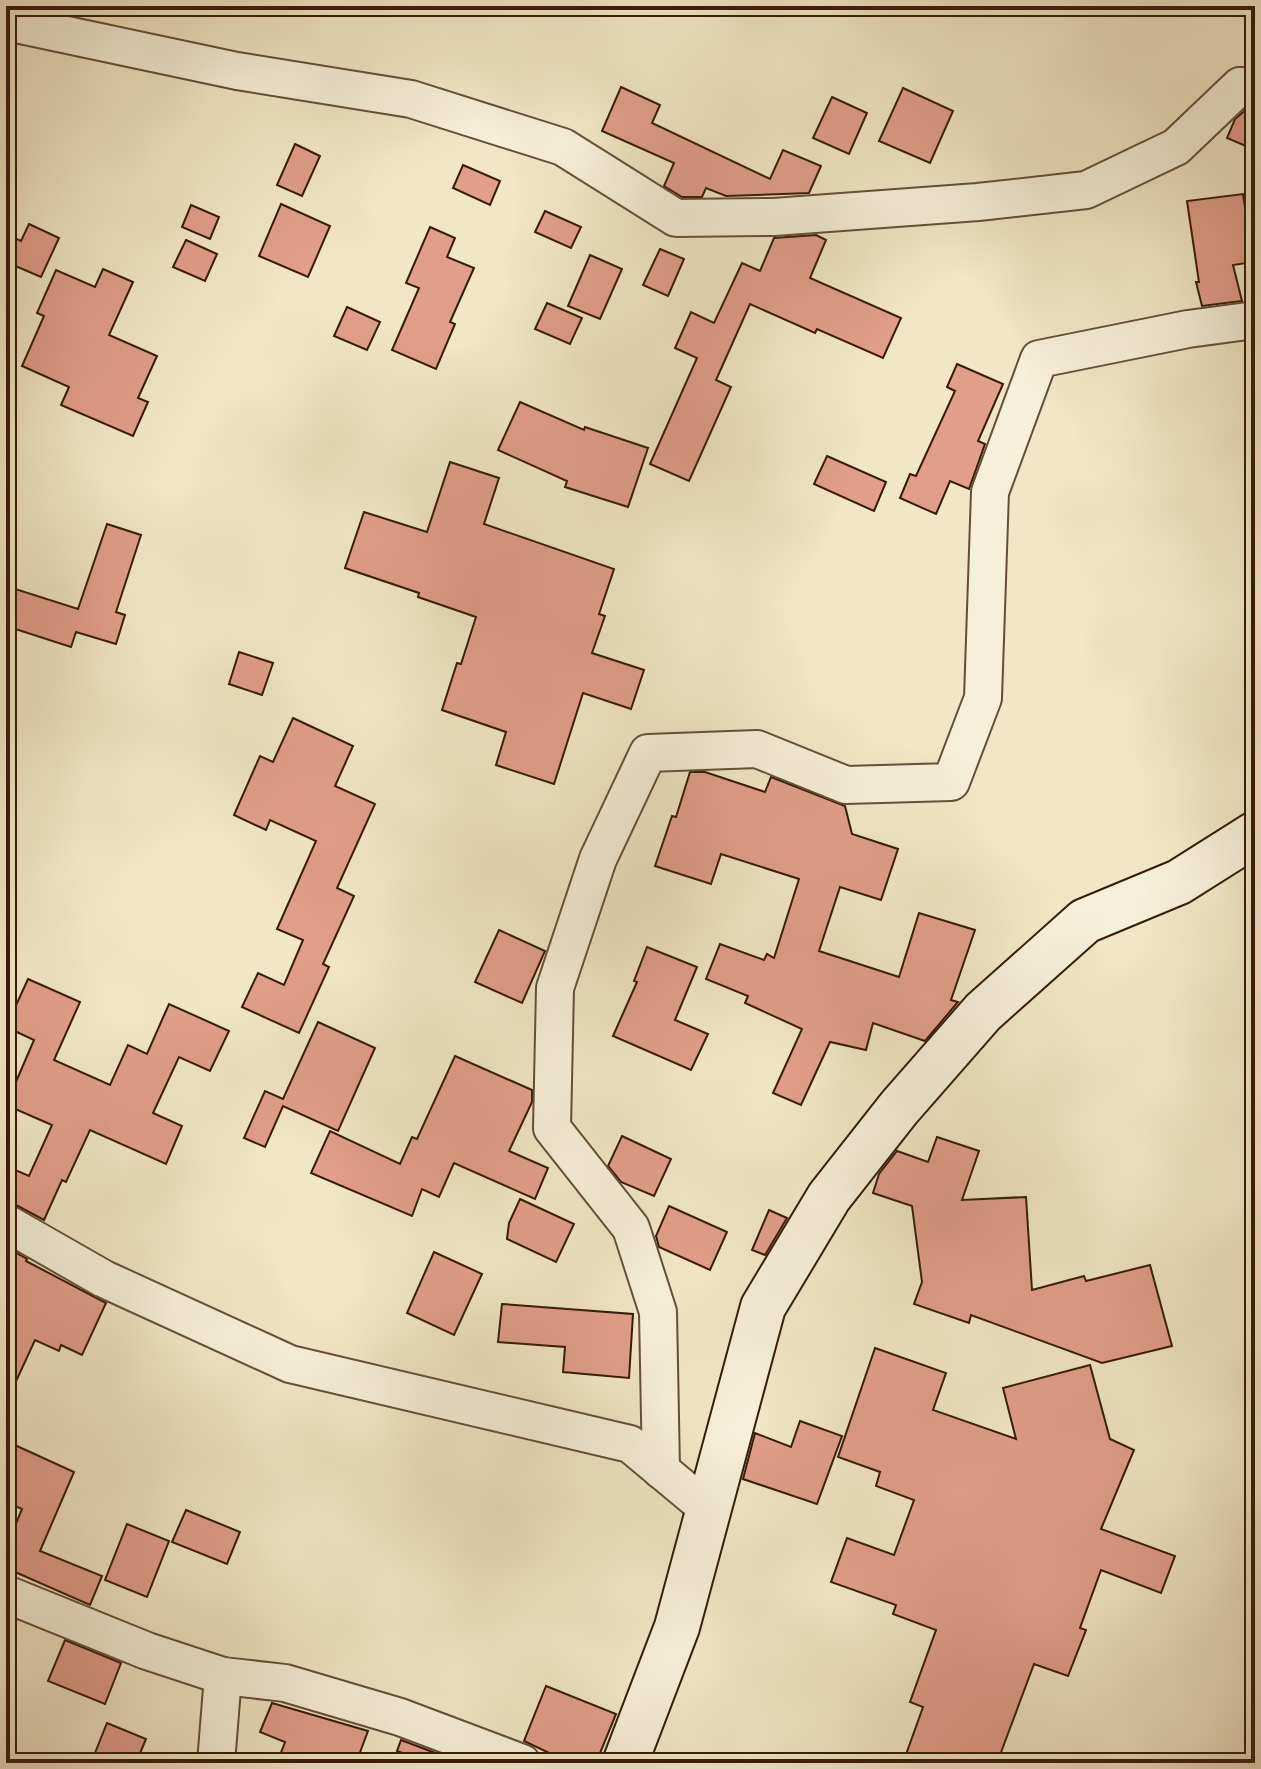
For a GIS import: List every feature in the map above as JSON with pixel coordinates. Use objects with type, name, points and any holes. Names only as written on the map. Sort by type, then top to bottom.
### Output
[{"type":"street","points":[[6,22],[237,71],[411,99],[563,147],[676,218],[774,217],[978,202],[1086,190],[1176,147],[1240,86],[1255,87]]},
{"type":"street","points":[[661,1470],[658,1312],[631,1228],[552,1128],[555,988],[598,859],[648,753],[757,749],[846,785],[951,782],[983,698],[990,492],[1039,359],[1188,329],[1255,320]]},
{"type":"street","points":[[625,1763],[677,1627],[763,1307],[829,1197],[899,1108],[983,1012],[1085,921],[1179,882],[1255,834]]},
{"type":"street","points":[[6,1223],[104,1279],[290,1364],[630,1444],[708,1509]]},
{"type":"street","points":[[6,1594],[147,1651],[223,1676],[285,1683],[400,1717],[522,1763]]},
{"type":"street","points":[[216,1763],[223,1676]]},
{"type":"building","points":[[621,87],[660,105],[652,123],[770,179],[783,150],[821,166],[809,193],[726,196],[706,188],[702,197],[682,197],[664,186],[674,163],[602,131]]},
{"type":"building","points":[[903,88],[953,111],[930,163],[879,141]]},
{"type":"building","points":[[832,97],[867,113],[849,154],[813,138]]},
{"type":"building","points":[[1248,108],[1255,108],[1255,150],[1227,138],[1235,119]]},
{"type":"building","points":[[295,144],[320,156],[302,196],[277,185]]},
{"type":"building","points":[[463,165],[500,181],[490,205],[453,188]]},
{"type":"building","points":[[1243,194],[1253,262],[1233,265],[1242,301],[1202,306],[1196,282],[1199,282],[1187,201]]},
{"type":"building","points":[[281,204],[330,226],[308,277],[259,256]]},
{"type":"building","points":[[191,205],[219,217],[210,239],[182,227]]},
{"type":"building","points":[[545,211],[581,227],[571,248],[535,232]]},
{"type":"building","points":[[29,224],[59,238],[41,277],[6,262],[6,234],[21,241]]},
{"type":"building","points":[[430,227],[455,238],[447,257],[474,268],[450,322],[455,324],[436,369],[392,350],[419,288],[406,283]]},
{"type":"building","points":[[816,235],[826,240],[810,278],[901,318],[883,358],[817,329],[815,333],[750,304],[716,380],[731,387],[689,481],[650,464],[697,358],[675,348],[691,312],[714,323],[742,263],[760,271],[774,238]]},
{"type":"building","points":[[186,240],[217,254],[205,281],[173,267]]},
{"type":"building","points":[[660,249],[684,259],[668,296],[643,285]]},
{"type":"building","points":[[590,255],[622,269],[600,319],[568,306]]},
{"type":"building","points":[[103,269],[133,282],[109,335],[157,356],[138,398],[148,402],[133,436],[61,405],[69,387],[22,366],[44,316],[37,313],[56,270],[95,287]]},
{"type":"building","points":[[547,303],[582,318],[570,344],[535,329]]},
{"type":"building","points":[[347,307],[380,322],[367,350],[334,336]]},
{"type":"building","points":[[957,364],[1003,384],[978,441],[985,444],[969,489],[950,481],[936,514],[900,498],[910,474],[916,476],[955,391],[947,387]]},
{"type":"building","points":[[520,402],[584,430],[585,427],[648,448],[628,507],[565,487],[567,481],[498,450]]},
{"type":"building","points":[[827,456],[886,482],[874,511],[814,484]]},
{"type":"building","points":[[450,462],[499,478],[484,524],[614,569],[599,614],[605,616],[592,653],[644,670],[631,709],[583,693],[554,784],[496,765],[506,732],[442,710],[476,617],[418,597],[419,593],[345,568],[364,512],[427,532]]},
{"type":"building","points":[[107,524],[141,535],[116,612],[125,615],[116,644],[76,632],[71,647],[6,626],[6,586],[78,609]]},
{"type":"building","points":[[239,652],[273,663],[262,695],[229,684]]},
{"type":"building","points":[[293,718],[353,746],[335,786],[375,804],[337,888],[354,896],[323,964],[329,967],[299,1033],[242,1007],[258,973],[284,985],[303,940],[277,929],[316,841],[270,820],[266,830],[234,815],[260,756],[273,762]]},
{"type":"building","points":[[690,772],[705,772],[765,792],[771,777],[845,806],[852,834],[898,849],[881,900],[840,887],[819,951],[899,977],[919,913],[975,930],[951,1000],[958,1002],[925,1041],[873,1023],[866,1050],[830,1042],[801,1105],[773,1093],[802,1029],[745,1003],[748,996],[706,979],[720,944],[764,960],[767,954],[774,958],[799,879],[721,854],[711,884],[655,866],[672,816],[676,817]]},
{"type":"building","points":[[499,930],[545,951],[522,1003],[475,982]]},
{"type":"building","points":[[647,947],[697,967],[675,1020],[708,1034],[691,1070],[613,1036],[637,982],[634,981]]},
{"type":"building","points":[[28,979],[80,1002],[54,1060],[110,1085],[128,1045],[147,1054],[169,1004],[229,1031],[210,1071],[179,1057],[153,1113],[182,1126],[166,1164],[90,1130],[44,1220],[6,1202],[6,1166],[29,1176],[52,1125],[6,1105],[34,1040],[6,1027]]},
{"type":"building","points":[[318,1022],[375,1048],[338,1131],[283,1106],[265,1147],[244,1138],[265,1091],[283,1099]]},
{"type":"building","points":[[455,1056],[532,1090],[532,1102],[509,1151],[548,1168],[535,1199],[454,1163],[439,1197],[422,1189],[412,1216],[311,1173],[330,1131],[400,1164],[412,1137],[417,1139]]},
{"type":"building","points":[[622,1136],[671,1159],[654,1196],[621,1182],[608,1166]]},
{"type":"building","points":[[937,1137],[979,1151],[962,1200],[1026,1197],[1032,1290],[1084,1276],[1086,1281],[1150,1265],[1172,1346],[1102,1363],[971,1315],[969,1323],[914,1304],[922,1282],[912,1206],[873,1193],[879,1174],[897,1151],[928,1162]]},
{"type":"building","points":[[520,1199],[574,1224],[556,1262],[507,1239],[509,1223]]},
{"type":"building","points":[[669,1206],[727,1232],[710,1270],[659,1247],[656,1236]]},
{"type":"building","points":[[769,1210],[787,1218],[765,1255],[752,1250]]},
{"type":"building","points":[[6,1247],[26,1261],[106,1303],[82,1355],[61,1345],[59,1351],[35,1340],[6,1403]]},
{"type":"building","points":[[434,1252],[482,1274],[454,1335],[407,1313]]},
{"type":"building","points":[[502,1304],[633,1314],[629,1378],[563,1372],[565,1347],[498,1342]]},
{"type":"building","points":[[875,1348],[946,1373],[933,1410],[1016,1439],[1003,1388],[1090,1365],[1110,1439],[1134,1450],[1101,1529],[1175,1556],[1161,1593],[1101,1570],[1080,1628],[1086,1630],[1068,1676],[1034,1664],[997,1763],[903,1763],[923,1707],[910,1702],[936,1630],[893,1614],[896,1605],[831,1582],[847,1538],[894,1555],[914,1500],[876,1486],[880,1472],[838,1457]]},
{"type":"building","points":[[800,1421],[842,1436],[817,1504],[743,1479],[755,1433],[791,1447]]},
{"type":"building","points":[[6,1441],[74,1472],[40,1551],[102,1576],[90,1605],[6,1568],[6,1548],[22,1509],[6,1502]]},
{"type":"building","points":[[186,1510],[240,1532],[227,1564],[172,1542]]},
{"type":"building","points":[[127,1524],[169,1541],[147,1597],[105,1580]]},
{"type":"building","points":[[65,1640],[121,1663],[105,1704],[48,1681]]},
{"type":"building","points":[[546,1686],[616,1714],[596,1763],[570,1763],[524,1741]]},
{"type":"building","points":[[272,1703],[368,1731],[356,1763],[277,1763],[285,1742],[260,1732]]},
{"type":"building","points":[[107,1723],[146,1739],[136,1763],[91,1763]]},
{"type":"building","points":[[401,1740],[462,1763],[428,1763],[397,1751]]}]
